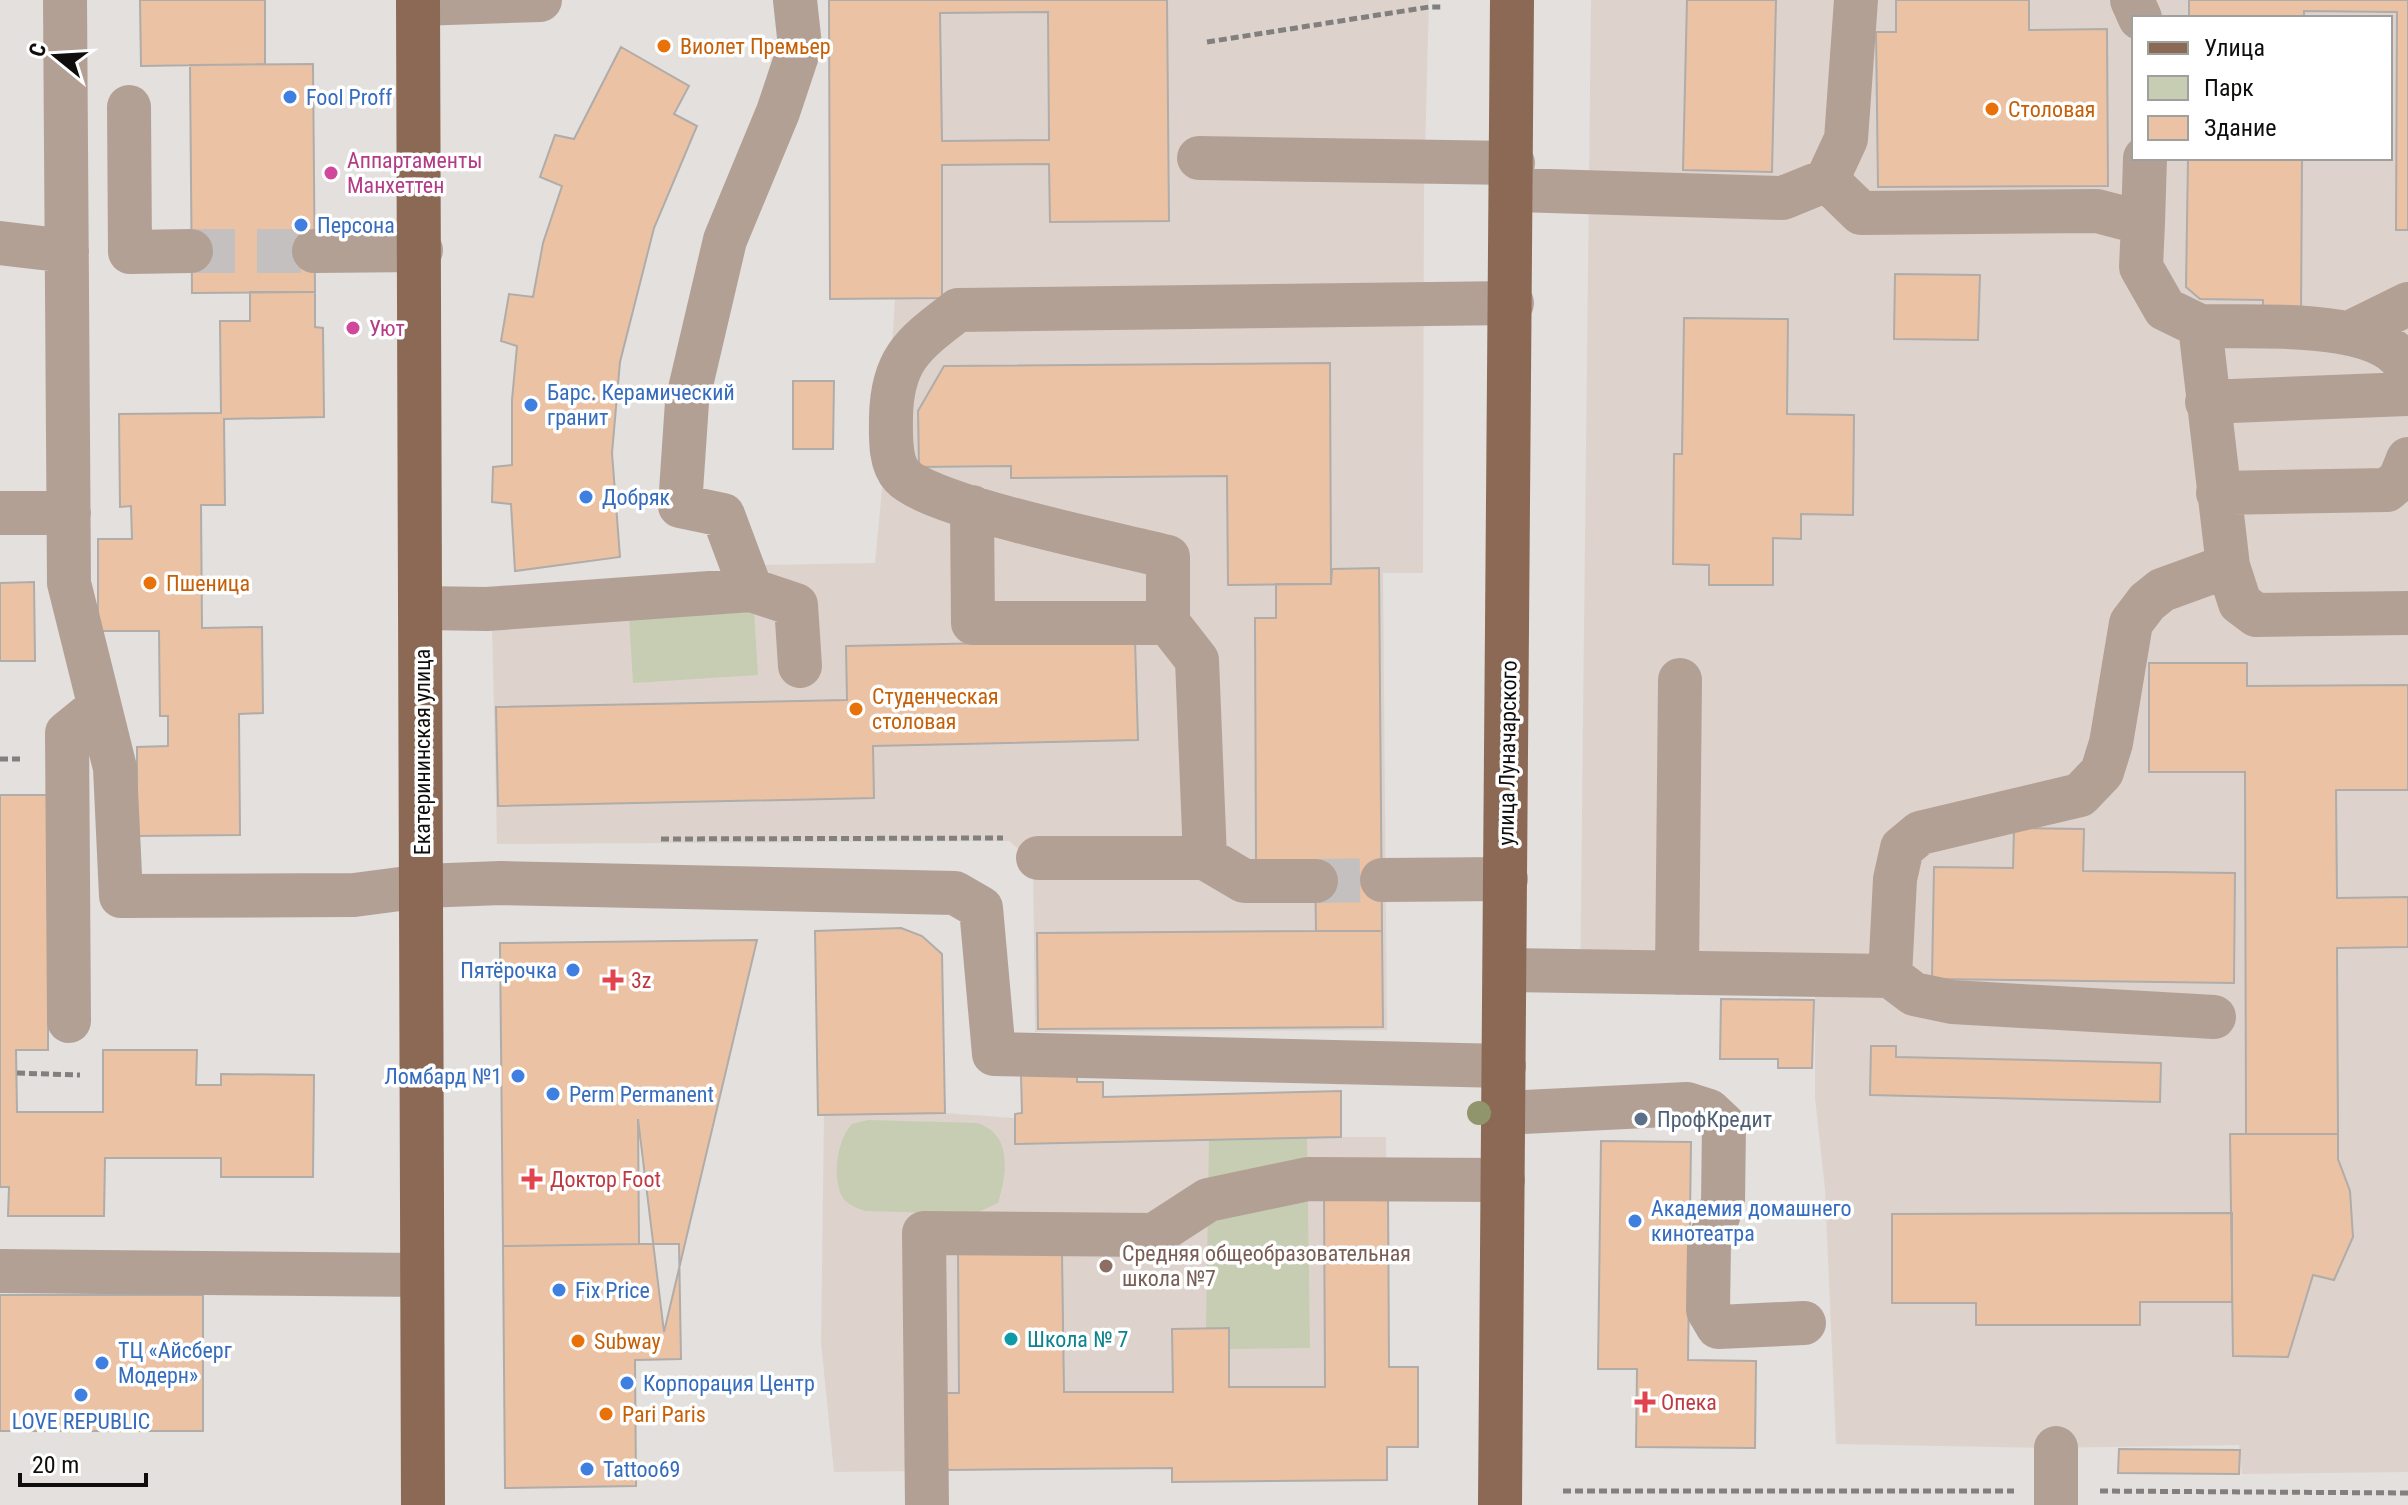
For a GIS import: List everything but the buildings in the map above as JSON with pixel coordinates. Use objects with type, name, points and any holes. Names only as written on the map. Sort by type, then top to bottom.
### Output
[{"type":"main road","name":"улица Луначарского","points":[[1500,1505],[1512,303],[1512,0]]},
{"type":"main road","name":"Екатерининская улица","points":[[418,2],[423,1505]]},
{"type":"lane","points":[[65,0],[69,583],[115,768],[121,896],[354,895],[423,886],[501,883],[955,893],[981,908],[994,1054],[1504,1066]]},
{"type":"lane","points":[[418,2],[540,0]]},
{"type":"lane","points":[[751,590],[723,515],[680,506],[687,402],[725,240],[778,112],[800,46],[795,0]]},
{"type":"lane","points":[[1199,158],[1513,176],[1783,198],[1827,180],[1846,139],[1856,0]]},
{"type":"lane","points":[[129,107],[130,252],[191,251]]},
{"type":"lane","points":[[2145,160],[2141,267],[2165,309],[2200,326],[2351,332],[2385,343],[2405,361],[2408,374]]},
{"type":"lane","points":[[1827,180],[1861,213],[2097,211],[2143,223]]},
{"type":"lane","points":[[0,243],[67,251]]},
{"type":"lane","points":[[314,251],[421,250]]},
{"type":"lane","points":[[1205,858],[1197,660],[1168,623],[1168,557],[972,507],[920,490],[900,475],[891,447],[892,393],[912,345],[958,310],[1512,303]]},
{"type":"lane","points":[[2351,332],[2408,304]]},
{"type":"lane","points":[[2200,326],[2228,566],[2240,603],[2256,615],[2408,613]]},
{"type":"lane","points":[[2207,402],[2408,394]]},
{"type":"lane","points":[[2218,493],[2387,490],[2400,479],[2408,459]]},
{"type":"lane","points":[[972,507],[973,623],[1168,623]]},
{"type":"lane","points":[[0,513],[69,513]]},
{"type":"lane","points":[[1890,976],[1895,879],[1902,848],[1920,833],[2080,795],[2102,772],[2111,743],[2131,623],[2147,602],[2162,590],[2228,566]]},
{"type":"lane","points":[[422,608],[487,609],[751,590],[796,605],[800,666]]},
{"type":"lane","points":[[1677,973],[1680,680]]},
{"type":"lane","points":[[69,1021],[67,733],[99,707]]},
{"type":"lane","points":[[1038,858],[1205,858],[1244,881],[1316,881]]},
{"type":"lane","points":[[1382,880],[1506,879]]},
{"type":"lane","points":[[1505,970],[1890,976],[1914,994],[1952,1002],[2214,1017]]},
{"type":"lane","points":[[1504,1113],[1687,1104],[1709,1111],[1724,1125],[1723,1202],[1709,1243],[1708,1310],[1718,1327],[1804,1323]]},
{"type":"lane","points":[[927,1505],[924,1233],[1154,1235],[1208,1200],[1308,1179],[1503,1180]]},
{"type":"lane","points":[[0,1271],[422,1275]]},
{"type":"lane","points":[[2056,1448],[2056,1498]]},
{"type":"path","points":[[1207,42],[1444,7]]},
{"type":"path","points":[[17,1073],[80,1075]]},
{"type":"path","points":[[1563,1491],[2056,1498],[2408,1493]]},
{"type":"shaded area","points":[[829,0],[1429,0],[1424,192],[1423,573],[1383,573],[1387,1030],[1035,1032],[1033,861],[1009,841],[497,844],[492,627],[757,565],[875,563],[882,489],[881,391],[891,359],[895,299],[830,299]]},
{"type":"shaded area","points":[[1591,0],[2408,0],[2408,1472],[2242,1474],[2239,1445],[2041,1448],[1836,1444],[1825,1189],[1815,1098],[1815,997],[1580,989]]},
{"type":"shaded area","name":"Средняя общеобразовательная школа №7","points":[[1077,1074],[1077,1082],[1103,1082],[1104,1097],[1341,1091],[1341,1137],[1386,1137],[1389,1367],[1418,1367],[1418,1447],[1387,1448],[1387,1480],[1172,1482],[1171,1468],[834,1472],[821,1342],[824,1115],[945,1113],[1014,1118],[1022,1113],[1021,1075]]},
{"type":"green space","points":[[754,611],[758,675],[633,683],[629,618]]},
{"type":"green space","points":[[868,1120],[977,1123],[989,1128],[997,1136],[1004,1156],[1004,1180],[998,1203],[974,1214],[865,1211],[850,1204],[843,1198],[837,1180],[839,1149],[852,1124]]},
{"type":"green space","points":[[1307,1137],[1310,1348],[1229,1349],[1206,1328],[1209,1139]]},
{"type":"tunnel","points":[[191,251],[314,251]]},
{"type":"tunnel","points":[[1316,881],[1382,880]]},
{"type":"place","name":"Виолет Премьер","points":[[664,46]]},
{"type":"place","name":"Fool Proff","points":[[290,97]]},
{"type":"place","name":"Стoловая","points":[[1992,109]]},
{"type":"place","name":"Аппартаменты Манхеттен","points":[[331,173]]},
{"type":"place","name":"Персона","points":[[301,225]]},
{"type":"place","name":"Уют","points":[[353,328]]},
{"type":"place","name":"Барс. Керамический гранит","points":[[531,405]]},
{"type":"place","name":"Добряк","points":[[586,497]]},
{"type":"place","name":"Пшеница","points":[[150,583]]},
{"type":"place","name":"Студенческая столовая","points":[[856,709]]},
{"type":"place","name":"Пятёрочка","points":[[573,970]]},
{"type":"place","name":"3z","points":[[613,980]]},
{"type":"place","name":"Ломбард №1","points":[[518,1076]]},
{"type":"place","name":"Perm Permanent","points":[[553,1094]]},
{"type":"place","name":"ПрофКредит","points":[[1641,1119]]},
{"type":"place","name":"Доктор Foot","points":[[532,1179]]},
{"type":"place","name":"Академия домашнего кинотеатра","points":[[1635,1221]]},
{"type":"place","name":"Средняя общеобразовательная школа №7","points":[[1106,1266]]},
{"type":"place","name":"Fix Price","points":[[559,1290]]},
{"type":"place","name":"Школа № 7","points":[[1011,1339]]},
{"type":"place","name":"Subway","points":[[578,1341]]},
{"type":"place","name":"ТЦ «Айсберг Модерн»","points":[[102,1363]]},
{"type":"place","name":"Корпорация Центр","points":[[627,1383]]},
{"type":"place","name":"LOVE REPUBLIC","points":[[81,1395]]},
{"type":"place","name":"Опека","points":[[1645,1402]]},
{"type":"place","name":"Pari Paris","points":[[606,1414]]},
{"type":"place","name":"Tattoo69","points":[[587,1469]]}]
